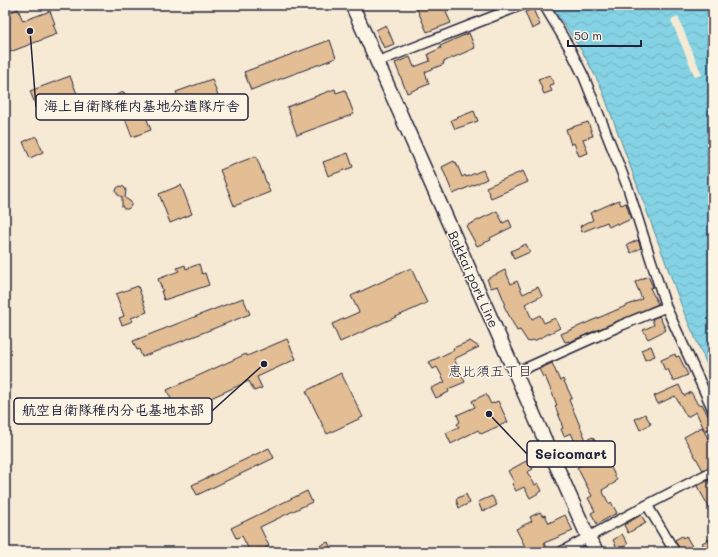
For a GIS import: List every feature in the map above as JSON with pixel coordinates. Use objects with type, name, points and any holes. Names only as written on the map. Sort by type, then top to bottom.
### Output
[{"type":"main road","name":"Bakkai port Line","points":[[352,5],[588,537],[597,552]]},
{"type":"street","points":[[377,62],[522,5]]},
{"type":"street","points":[[544,5],[584,77],[628,188],[666,307],[713,410]]},
{"type":"street","points":[[516,373],[622,325],[666,307]]},
{"type":"street","points":[[561,552],[713,471]]},
{"type":"street","points":[[647,505],[675,552]]},
{"type":"water","points":[[551,5],[713,5],[713,378],[685,315],[601,87],[583,53]]},
{"type":"pier","points":[[678,17],[702,75],[695,77],[671,20]]},
{"type":"building","points":[[427,5],[463,5],[446,12],[451,23],[427,32],[417,9]]},
{"type":"building","points":[[18,9],[23,21],[50,11],[57,34],[10,52],[5,40],[5,15]]},
{"type":"building","points":[[533,9],[540,25],[532,29],[525,12]]},
{"type":"building","points":[[386,25],[394,44],[384,48],[376,30]]},
{"type":"building","points":[[469,33],[475,48],[443,62],[444,64],[425,72],[429,84],[407,93],[395,63],[410,57],[414,67],[430,61],[428,54],[441,48],[440,46]]},
{"type":"building","points":[[330,40],[336,58],[251,90],[244,72]]},
{"type":"building","points":[[550,75],[554,84],[549,85],[552,91],[544,94],[538,79]]},
{"type":"building","points":[[70,76],[79,99],[39,114],[30,91]]},
{"type":"building","points":[[212,79],[219,99],[184,112],[176,92]]},
{"type":"building","points":[[335,89],[336,93],[345,90],[354,114],[297,135],[287,107]]},
{"type":"building","points":[[124,92],[129,107],[141,103],[151,130],[132,137],[116,95]]},
{"type":"building","points":[[474,111],[478,121],[455,129],[451,120]]},
{"type":"building","points":[[588,122],[593,136],[583,139],[588,153],[579,156],[574,143],[571,145],[566,129]]},
{"type":"building","points":[[36,136],[43,152],[30,158],[23,142]]},
{"type":"building","points":[[348,153],[353,167],[328,176],[323,162]]},
{"type":"building","points":[[256,156],[270,192],[234,206],[220,170]]},
{"type":"building","points":[[454,161],[455,163],[456,162],[462,177],[465,175],[466,177],[483,170],[487,179],[453,194],[442,167]]},
{"type":"building","points":[[523,171],[528,182],[491,198],[486,187]]},
{"type":"building","points":[[181,185],[192,214],[170,223],[159,194]]},
{"type":"building","points":[[120,186],[124,187],[126,190],[125,198],[131,202],[131,206],[128,209],[122,207],[122,197],[118,195],[116,191]]},
{"type":"building","points":[[619,200],[621,205],[626,203],[631,219],[609,227],[607,222],[582,232],[580,226],[593,220],[590,213]]},
{"type":"building","points":[[497,211],[503,223],[509,220],[512,227],[490,238],[491,240],[477,246],[466,226]]},
{"type":"building","points":[[638,240],[641,248],[631,253],[627,245]]},
{"type":"building","points":[[526,244],[530,252],[514,259],[511,251]]},
{"type":"building","points":[[199,264],[202,274],[205,273],[209,285],[164,300],[161,291],[163,291],[158,279],[179,271],[177,268],[185,265],[186,269]]},
{"type":"building","points":[[411,268],[427,303],[340,342],[332,324],[359,312],[351,296]]},
{"type":"building","points":[[505,270],[511,284],[517,281],[523,294],[538,287],[542,296],[525,304],[532,319],[540,315],[544,323],[555,318],[560,328],[534,341],[528,342],[520,330],[517,331],[504,306],[505,303],[498,286],[491,288],[487,279]]},
{"type":"building","points":[[648,276],[653,287],[650,288],[658,304],[569,342],[565,342],[561,334],[642,299],[635,282]]},
{"type":"building","points":[[138,286],[147,312],[131,318],[133,321],[122,325],[119,318],[124,316],[116,294]]},
{"type":"building","points":[[243,298],[250,314],[142,357],[139,349],[137,350],[133,341]]},
{"type":"building","points":[[659,316],[666,330],[648,339],[643,330],[654,325],[652,319]]},
{"type":"building","points":[[287,339],[296,359],[257,377],[262,388],[254,391],[249,381],[177,413],[167,390],[246,354],[247,356]]},
{"type":"building","points":[[470,341],[479,347],[454,359],[465,382],[448,389],[449,392],[436,398],[431,388],[445,382],[437,367],[433,369],[429,362],[454,350],[453,348]]},
{"type":"building","points":[[651,346],[655,356],[645,360],[641,350]]},
{"type":"building","points":[[675,354],[676,357],[679,356],[688,375],[673,381],[668,369],[665,371],[661,360]]},
{"type":"building","points":[[552,363],[560,381],[563,379],[572,398],[569,400],[586,440],[593,437],[601,455],[604,453],[617,480],[602,490],[609,504],[611,502],[617,513],[597,524],[591,513],[595,511],[588,498],[592,496],[577,467],[585,464],[571,433],[564,436],[561,429],[563,428],[562,423],[555,406],[557,405],[545,376],[543,377],[539,369]]},
{"type":"building","points":[[341,373],[363,417],[327,434],[306,391]]},
{"type":"building","points":[[679,385],[684,396],[691,392],[698,405],[702,404],[713,427],[705,431],[696,412],[687,417],[675,396],[658,404],[654,396]]},
{"type":"building","points":[[486,394],[491,404],[498,401],[508,422],[481,434],[478,430],[451,444],[446,433],[459,427],[457,424],[460,422],[457,415],[475,407],[472,401]]},
{"type":"building","points":[[645,414],[651,424],[640,430],[635,419]]},
{"type":"building","points":[[702,427],[713,448],[713,465],[703,470],[684,437]]},
{"type":"building","points":[[269,448],[274,458],[197,495],[192,485]]},
{"type":"building","points":[[528,460],[533,469],[527,472],[535,485],[538,483],[542,491],[530,498],[524,487],[516,491],[512,484],[514,482],[508,471]]},
{"type":"building","points":[[713,478],[713,514],[697,486]]},
{"type":"building","points":[[307,491],[312,502],[260,527],[269,546],[261,550],[260,548],[250,552],[242,536],[236,538],[231,528]]},
{"type":"building","points":[[466,494],[470,503],[459,508],[456,499]]},
{"type":"building","points":[[492,496],[497,505],[482,511],[478,502]]},
{"type":"building","points":[[540,512],[543,516],[545,515],[549,523],[565,515],[573,531],[544,543],[548,552],[528,552],[516,529],[532,521],[530,517]]},
{"type":"building","points":[[641,515],[646,523],[628,533],[624,525]]},
{"type":"building","points":[[622,534],[628,544],[618,550],[613,540]]},
{"type":"building","points":[[682,536],[683,538],[686,536],[693,548],[686,552],[681,552],[675,540]]},
{"type":"building","points":[[713,537],[713,546],[706,550],[702,543]]},
{"type":"building","points":[[328,542],[333,552],[306,552]]},
{"type":"place","name":"海上自衛隊稚内基地分遣隊庁舎","points":[[30,31]]},
{"type":"place","name":"航空自衛隊稚内分屯基地本部","points":[[264,364]]},
{"type":"place","name":"Seicomart","points":[[489,414]]},
{"type":"district","name":"恵比須五丁目","points":[[490,370]]}]
